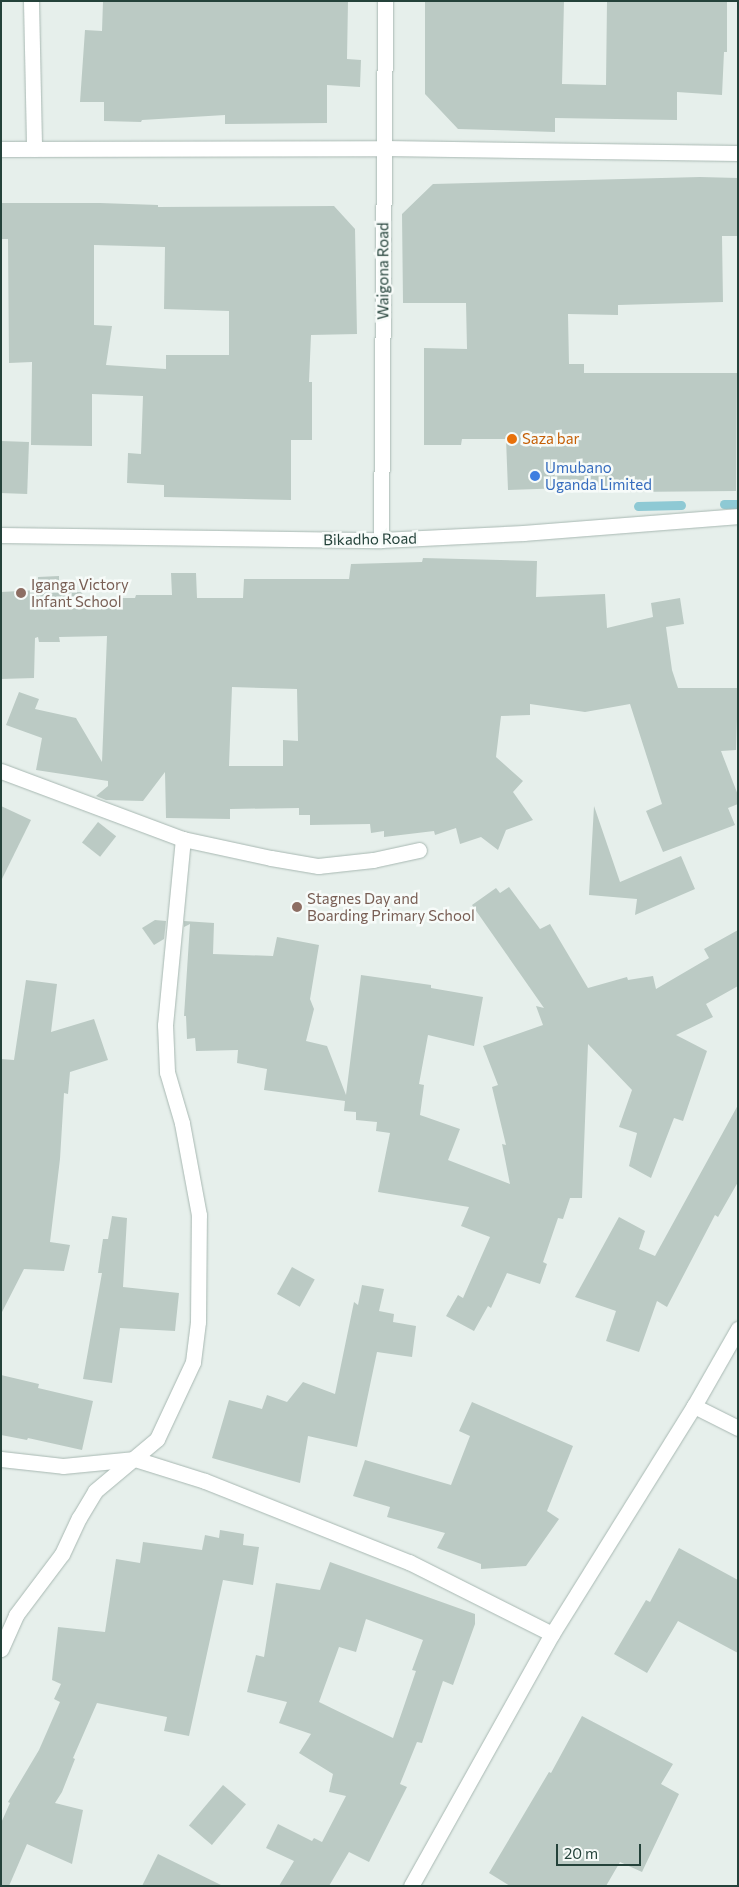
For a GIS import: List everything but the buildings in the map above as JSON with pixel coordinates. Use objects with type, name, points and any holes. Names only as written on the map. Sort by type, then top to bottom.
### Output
[{"type":"street","points":[[31,1],[34,148]]},
{"type":"street","name":"Waigona Road","points":[[381,540],[385,1]]},
{"type":"street","points":[[1,149],[383,148],[738,153]]},
{"type":"street","name":"Bikadho Road","points":[[1,535],[381,540],[524,533],[738,516]]},
{"type":"street","points":[[1,772],[183,839],[318,866],[373,860],[419,850]]},
{"type":"street","points":[[1,1649],[16,1615],[62,1554],[79,1518],[95,1491],[136,1459],[157,1439],[193,1362],[198,1322],[199,1215],[182,1123],[167,1072],[165,1024],[183,839]]},
{"type":"street","points":[[411,1886],[552,1634],[694,1406],[738,1329]]},
{"type":"street","points":[[694,1406],[738,1428]]},
{"type":"street","points":[[1,1459],[63,1466],[136,1459],[205,1481],[409,1562],[552,1634]]},
{"type":"waterway","points":[[724,504],[738,504]]},
{"type":"waterway","points":[[638,506],[681,505]]},
{"type":"place","name":"Saza bar","points":[[512,439]]},
{"type":"place","name":"Umubano Uganda Limited","points":[[535,476]]},
{"type":"place","name":"Iganga Victory Infant School","points":[[21,593]]},
{"type":"place","name":"Stagnes Day and Boarding Primary School","points":[[297,907]]}]
